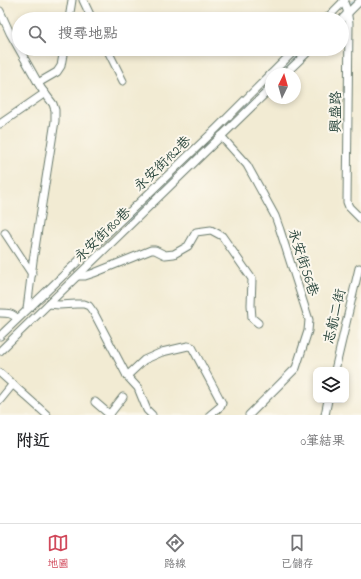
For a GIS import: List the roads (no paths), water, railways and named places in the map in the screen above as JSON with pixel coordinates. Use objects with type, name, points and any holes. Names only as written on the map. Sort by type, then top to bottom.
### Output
[{"type":"street","points":[[70,12],[72,0]]},
{"type":"street","points":[[83,0],[89,12]]},
{"type":"street","points":[[336,12],[345,5],[361,0]]},
{"type":"street","points":[[0,11],[12,37]]},
{"type":"street","points":[[23,56],[38,83],[53,104],[55,110],[55,121],[27,309]]},
{"type":"street","points":[[38,83],[57,72],[61,66],[63,56]]},
{"type":"street","points":[[110,56],[123,81]]},
{"type":"street","name":"永安街182巷","points":[[277,68],[289,56]]},
{"type":"street","points":[[291,68],[304,56]]},
{"type":"street","name":"興盛路","points":[[348,56],[346,202],[361,219]]},
{"type":"street","name":"永安街182巷","points":[[0,336],[265,80]]},
{"type":"street","points":[[0,124],[45,93]]},
{"type":"street","name":"永安街180巷","points":[[0,351],[265,94]]},
{"type":"street","name":"永安街56巷","points":[[221,136],[246,165],[274,216],[280,230],[309,320],[308,331],[296,368],[249,415]]},
{"type":"street","points":[[78,276],[85,276],[94,273],[151,250],[155,250],[165,255],[174,254],[188,246],[196,232],[211,230],[222,236],[252,279],[252,318],[258,323]]},
{"type":"street","points":[[5,233],[32,274]]},
{"type":"street","name":"志航二街","points":[[336,367],[359,268]]},
{"type":"street","points":[[48,304],[59,306],[84,304],[89,306],[127,376],[138,388],[147,410],[152,415]]},
{"type":"street","points":[[0,313],[15,315],[17,319]]},
{"type":"street","points":[[127,376],[144,360],[162,352],[188,346],[192,347],[222,402],[220,406],[210,415]]},
{"type":"street","points":[[0,373],[47,415]]},
{"type":"street","points":[[0,400],[13,384]]},
{"type":"street","points":[[95,402],[109,415],[123,397]]},
{"type":"street","points":[[325,415],[327,403]]},
{"type":"waterway","points":[[348,7],[355,0]]},
{"type":"waterway","points":[[286,68],[299,56]]},
{"type":"waterway","points":[[125,225],[265,89]]}]
